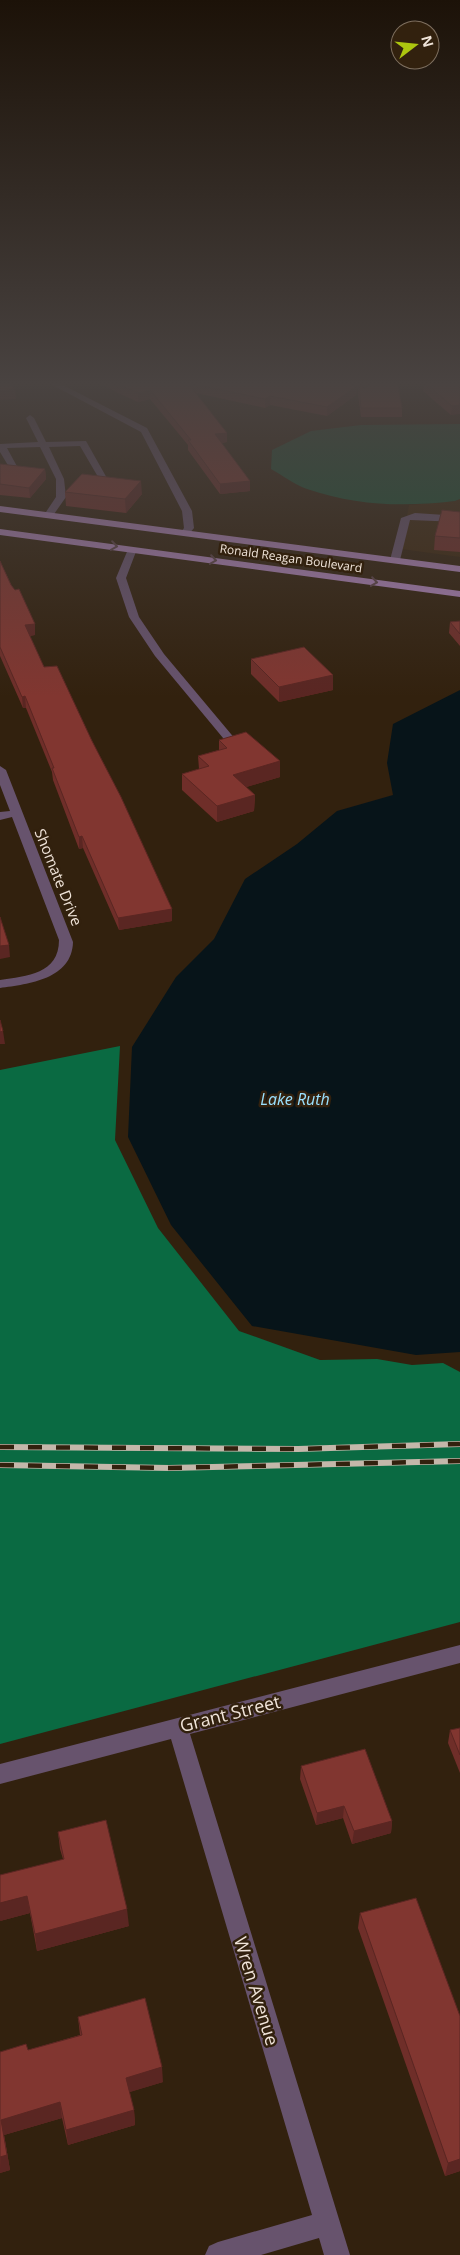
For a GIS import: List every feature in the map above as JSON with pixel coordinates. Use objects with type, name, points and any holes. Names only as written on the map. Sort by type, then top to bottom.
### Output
[{"type":"main road","name":"Ronald Reagan Boulevard","points":[[0,509],[460,569]]},
{"type":"main road","name":"Ronald Reagan Boulevard","points":[[0,532],[460,594]]},
{"type":"main road","points":[[165,554],[186,532]]},
{"type":"street","points":[[49,515],[61,497],[60,486]]},
{"type":"street","points":[[174,486],[187,511],[189,528],[186,532]]},
{"type":"street","points":[[396,560],[406,518],[415,516],[460,519]]},
{"type":"street","points":[[132,549],[121,578],[134,616],[160,656],[232,742]]},
{"type":"street","name":"Shomate Drive","points":[[0,770],[66,940],[64,957],[50,970],[30,979],[0,984]]},
{"type":"street","points":[[0,816],[16,813]]},
{"type":"street","name":"Grant Street","points":[[0,1774],[177,1726],[460,1654]]},
{"type":"street","name":"Wren Avenue","points":[[177,1726],[337,2255]]},
{"type":"street","points":[[218,2255],[327,2223]]},
{"type":"shaded area","points":[[460,499],[460,557],[401,549],[409,505]]},
{"type":"green space","points":[[301,486],[460,486],[460,499],[417,504],[381,504],[344,499]]},
{"type":"green space","points":[[120,1046],[115,1140],[158,1228],[239,1331],[320,1360],[377,1359],[412,1365],[443,1363],[460,1372],[460,1622],[0,1744],[0,1070]]},
{"type":"water","name":"Lake Ruth","points":[[460,690],[460,1352],[416,1355],[252,1326],[171,1225],[128,1137],[132,1047],[176,977],[214,939],[245,879],[297,844],[337,811],[393,795],[387,763],[393,724]]},
{"type":"building","points":[[70,486],[136,486],[125,499],[65,492]]},
{"type":"building","points":[[442,510],[460,512],[460,538],[435,536]]},
{"type":"building","points":[[0,561],[11,585],[15,590],[19,589],[35,624],[25,625],[44,667],[57,666],[121,797],[172,909],[118,918],[82,836],[79,837],[25,696],[22,697],[0,647]]},
{"type":"building","points":[[460,621],[460,634],[450,622]]},
{"type":"building","points":[[304,647],[333,675],[279,687],[251,659]]},
{"type":"building","points":[[246,732],[280,761],[233,775],[255,795],[217,806],[182,774],[209,766],[198,756],[227,748],[219,740]]},
{"type":"building","points":[[0,917],[9,945],[0,946]]},
{"type":"building","points":[[0,1020],[3,1031],[0,1032]]},
{"type":"building","points":[[460,1728],[460,1755],[450,1730]]},
{"type":"building","points":[[365,1749],[392,1821],[354,1831],[344,1806],[317,1813],[301,1766]]},
{"type":"building","points":[[106,1820],[127,1909],[35,1934],[27,1896],[0,1903],[0,1875],[64,1859],[58,1832]]},
{"type":"building","points":[[416,1898],[460,2016],[460,2159],[448,2163],[360,1913]]},
{"type":"building","points":[[145,1998],[162,2067],[126,2078],[134,2110],[66,2130],[60,2102],[1,2120],[7,2155],[0,2157],[0,2052],[26,2044],[28,2050],[82,2035],[78,2017]]},
{"type":"railway","points":[[0,1447],[298,1449],[460,1444]]},
{"type":"railway","points":[[0,1465],[169,1468],[460,1461]]}]
